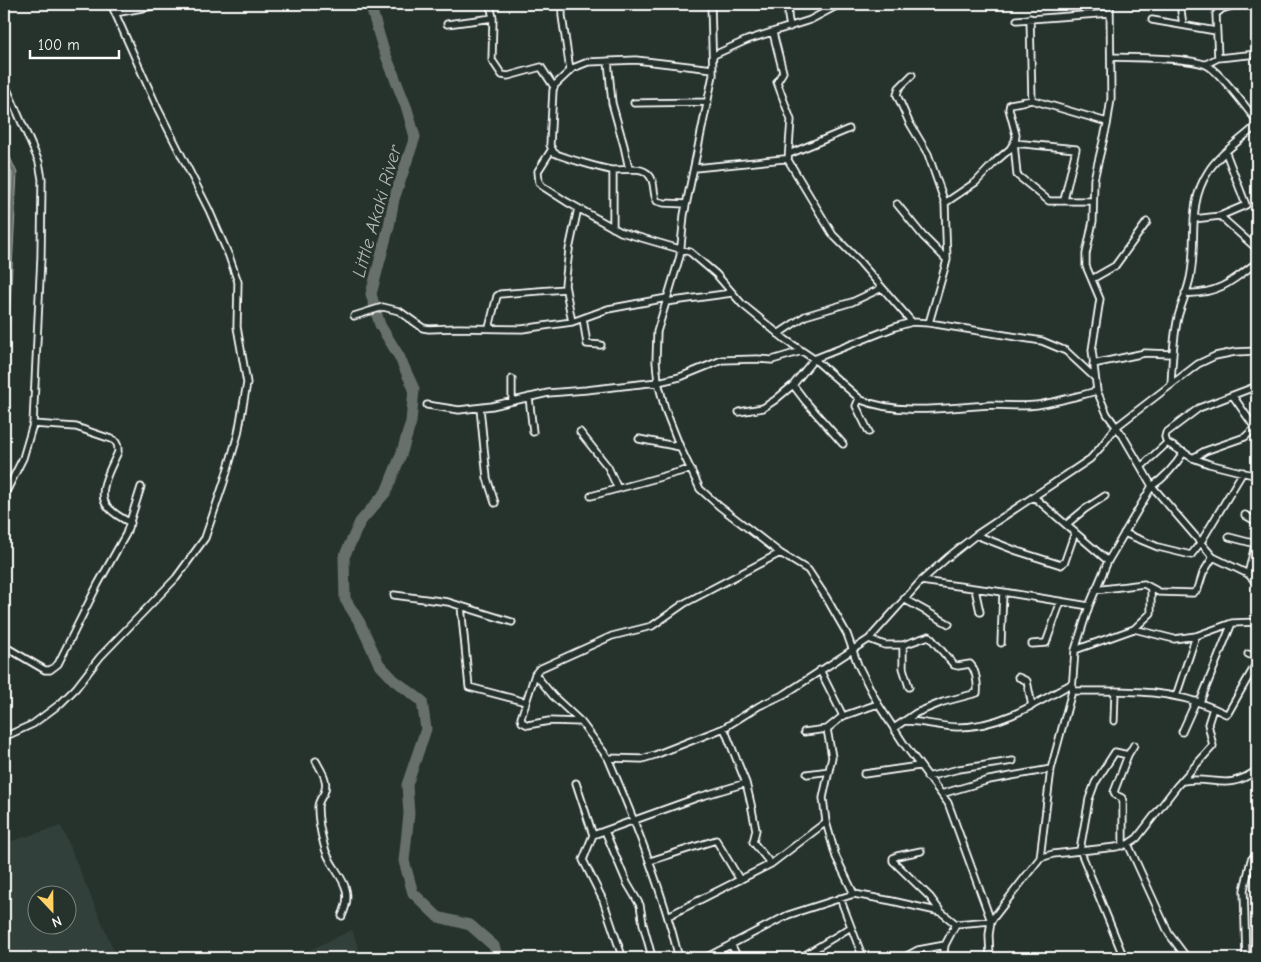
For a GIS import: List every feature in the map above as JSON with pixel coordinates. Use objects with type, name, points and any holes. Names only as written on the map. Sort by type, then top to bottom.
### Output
[{"type":"street","points":[[4,737],[33,724],[62,703],[100,657],[176,578],[205,538],[233,453],[246,392],[246,376],[237,327],[238,282],[229,256],[209,210],[158,109],[111,4]]},
{"type":"street","points":[[115,13],[164,4]]},
{"type":"street","points":[[490,4],[492,60],[502,75],[508,76],[541,66],[554,87]]},
{"type":"street","points":[[562,4],[570,70]]},
{"type":"street","points":[[711,4],[714,69],[695,168],[686,204],[680,251],[657,332],[656,362],[658,382],[665,409],[700,489],[780,553],[799,564],[813,577],[836,613],[864,679],[878,704],[919,766],[941,794],[952,814],[991,921],[989,936],[990,958]]},
{"type":"street","points":[[789,4],[788,16],[790,27]]},
{"type":"street","points":[[714,55],[747,40],[810,20],[840,4]]},
{"type":"street","points":[[1110,4],[1111,99],[1094,179],[1093,222],[1086,254],[1086,261],[1100,299],[1094,336],[1093,364],[1097,391],[1102,404],[1152,486],[1213,556],[1248,574],[1257,583]]},
{"type":"street","points":[[1180,4],[1183,25]]},
{"type":"street","points":[[1218,58],[1217,12],[1238,4]]},
{"type":"street","points":[[1017,20],[1110,13]]},
{"type":"street","points":[[447,24],[492,18]]},
{"type":"street","points":[[1030,18],[1032,100]]},
{"type":"street","points":[[1152,20],[1216,30]]},
{"type":"street","points":[[773,33],[783,72],[777,82],[791,120],[788,157],[834,235],[912,322]]},
{"type":"street","points":[[1206,64],[1218,58],[1257,54]]},
{"type":"street","points":[[1111,57],[1188,60],[1206,64],[1217,73],[1257,121]]},
{"type":"street","points":[[686,204],[657,201],[654,196],[653,183],[646,172],[629,169],[613,170],[558,155],[552,150],[550,145],[552,96],[554,87],[570,70],[588,62],[624,60],[714,69]]},
{"type":"street","points":[[608,61],[612,103],[629,169]]},
{"type":"street","points":[[912,75],[899,88],[897,95],[909,122],[928,154],[946,203],[947,260],[929,323]]},
{"type":"street","points":[[4,82],[39,162],[42,179],[41,257],[33,424],[24,458],[4,496]]},
{"type":"street","points":[[1092,201],[1049,201],[1017,175],[1014,143],[1016,135],[1008,106],[1013,103],[1032,100],[1107,122]]},
{"type":"street","points":[[634,103],[708,102]]},
{"type":"street","points":[[1171,384],[1172,354],[1178,316],[1192,269],[1196,205],[1208,172],[1257,125]]},
{"type":"street","points":[[695,168],[784,159],[849,128]]},
{"type":"street","points":[[946,203],[976,182],[1014,143]]},
{"type":"street","points":[[1014,143],[1076,149],[1064,200]]},
{"type":"street","points":[[552,150],[538,171],[539,182],[542,186],[612,228],[680,251],[690,252],[716,274],[742,304],[778,334],[814,359],[859,399],[870,404],[894,408],[940,409],[992,405],[1038,405],[1097,391]]},
{"type":"street","points":[[1194,219],[1220,216],[1246,204],[1226,153]]},
{"type":"street","points":[[612,228],[613,170]]},
{"type":"street","points":[[897,204],[923,236],[947,260]]},
{"type":"street","points":[[572,322],[565,290],[569,250],[578,208]]},
{"type":"street","points":[[1220,216],[1257,249]]},
{"type":"street","points":[[1092,280],[1116,266],[1147,222]]},
{"type":"street","points":[[1185,293],[1203,293],[1226,285],[1244,274],[1257,262]]},
{"type":"street","points":[[778,334],[805,316],[852,302],[882,288]]},
{"type":"street","points":[[489,328],[497,296],[500,294],[565,290]]},
{"type":"street","points":[[356,316],[383,307],[399,311],[423,328],[429,329],[522,329],[572,322],[608,309],[666,300],[732,293]]},
{"type":"street","points":[[584,318],[586,344],[601,345]]},
{"type":"street","points":[[739,412],[763,408],[775,400],[793,385],[814,359],[912,322],[1042,341],[1066,351],[1094,377]]},
{"type":"street","points":[[427,405],[459,410],[480,408],[548,393],[658,382],[680,377],[722,360],[772,360],[802,351]]},
{"type":"street","points":[[608,758],[642,759],[655,755],[724,728],[759,706],[785,694],[869,639],[921,581],[947,558],[976,535],[1090,459],[1116,427],[1198,364],[1215,356],[1235,352],[1257,351]]},
{"type":"street","points":[[1093,364],[1145,353],[1172,354]]},
{"type":"street","points":[[512,379],[512,401]]},
{"type":"street","points":[[793,385],[843,444]]},
{"type":"street","points":[[1257,386],[1199,408],[1169,430],[1165,437],[1167,443],[1193,458],[1257,476]]},
{"type":"street","points":[[1193,458],[1244,437],[1256,427],[1233,396]]},
{"type":"street","points":[[529,397],[533,432]]},
{"type":"street","points":[[859,399],[856,406],[869,432]]},
{"type":"street","points":[[480,408],[487,478],[495,503]]},
{"type":"street","points":[[33,424],[76,427],[114,440],[118,447],[118,452],[105,482],[103,497],[107,507],[130,524]]},
{"type":"street","points":[[580,432],[608,467],[618,489]]},
{"type":"street","points":[[639,439],[680,447]]},
{"type":"street","points":[[1141,467],[1167,443]]},
{"type":"street","points":[[921,851],[897,856],[893,858],[893,861],[930,897],[941,912],[956,924],[991,921],[1040,858],[1051,769],[1072,691],[1071,684],[1075,650],[1089,606],[1108,561],[1152,486],[1174,467],[1184,452]]},
{"type":"street","points":[[591,496],[690,469]]},
{"type":"street","points":[[1124,534],[1158,547],[1188,555],[1193,553],[1243,472]]},
{"type":"street","points":[[4,646],[45,670],[50,670],[58,664],[130,524],[141,487]]},
{"type":"street","points":[[1067,524],[1105,496]]},
{"type":"street","points":[[1034,497],[1108,561]]},
{"type":"street","points":[[1245,515],[1257,522]]},
{"type":"street","points":[[976,535],[1061,565],[1065,561],[1075,532]]},
{"type":"street","points":[[1229,537],[1256,540],[1256,551],[1248,574]]},
{"type":"street","points":[[581,722],[548,721],[524,724],[521,718],[535,674],[545,665],[612,636],[652,626],[684,603],[780,553]]},
{"type":"street","points":[[1095,590],[1144,584],[1160,592],[1196,592],[1203,573],[1213,556]]},
{"type":"street","points":[[921,581],[1089,606]]},
{"type":"street","points":[[1075,650],[1134,629],[1151,613],[1151,588]]},
{"type":"street","points":[[976,589],[980,612]]},
{"type":"street","points":[[1001,643],[1003,592]]},
{"type":"street","points":[[394,595],[448,602],[512,622]]},
{"type":"street","points":[[904,599],[949,624]]},
{"type":"street","points":[[1032,644],[1046,643],[1061,601]]},
{"type":"street","points":[[461,606],[469,687],[526,702]]},
{"type":"street","points":[[1134,629],[1174,639],[1196,636],[1232,623],[1257,622]]},
{"type":"street","points":[[1182,732],[1198,702],[1232,623]]},
{"type":"street","points":[[869,639],[886,645],[903,645],[929,636],[954,665],[972,665],[978,690],[977,693],[943,702],[916,713],[894,728]]},
{"type":"street","points":[[1176,696],[1196,636]]},
{"type":"street","points":[[903,645],[903,668],[909,687]]},
{"type":"street","points":[[1072,691],[1150,691],[1198,702],[1226,714],[1257,660],[1248,654]]},
{"type":"street","points":[[820,670],[843,716]]},
{"type":"street","points":[[535,674],[553,696],[581,722],[608,758],[635,820],[650,862],[668,916],[679,958]]},
{"type":"street","points":[[1018,677],[1027,682],[1032,706]]},
{"type":"street","points":[[905,721],[926,722],[955,727],[972,727],[995,722],[1032,706],[1071,684]]},
{"type":"street","points":[[1114,721],[1115,691]]},
{"type":"street","points":[[804,732],[828,728],[843,716],[878,704]]},
{"type":"street","points":[[1040,858],[1053,854],[1125,845],[1146,829],[1213,746],[1208,727],[1213,708]]},
{"type":"street","points":[[724,728],[746,783],[756,830],[753,842],[771,864]]},
{"type":"street","points":[[828,728],[832,757],[823,798],[826,822],[836,857],[854,894]]},
{"type":"street","points":[[1134,745],[1128,755],[1114,792],[1122,798],[1123,802],[1125,845],[1169,934],[1187,958]]},
{"type":"street","points":[[1124,958],[1080,850],[1086,813],[1095,783],[1115,752],[1128,755]]},
{"type":"street","points":[[927,777],[959,769],[1013,761]]},
{"type":"street","points":[[316,762],[325,779],[326,786],[318,807],[324,845],[343,882],[347,898],[342,916]]},
{"type":"street","points":[[864,774],[919,766]]},
{"type":"street","points":[[941,794],[989,780],[1051,769]]},
{"type":"street","points":[[1183,781],[1231,783],[1241,780],[1257,770]]},
{"type":"street","points":[[807,774],[830,771]]},
{"type":"street","points":[[576,783],[593,835],[583,860],[603,900],[620,953]]},
{"type":"street","points":[[593,835],[699,796],[746,783]]},
{"type":"street","points":[[668,916],[771,864],[826,822]]},
{"type":"street","points":[[605,831],[627,884],[640,905],[652,957]]},
{"type":"street","points":[[650,862],[716,840],[740,880]]},
{"type":"street","points":[[1246,958],[1244,890],[1249,866],[1257,853]]},
{"type":"street","points":[[705,958],[788,915],[854,894],[892,900],[941,912]]},
{"type":"street","points":[[840,898],[863,958]]},
{"type":"street","points":[[943,958],[945,945],[956,924]]},
{"type":"street","points":[[800,958],[851,927]]},
{"type":"street","points":[[731,944],[738,958]]},
{"type":"street","points":[[903,958],[918,950],[945,945]]},
{"type":"shaded area","points":[[61,826],[117,958],[4,958],[4,861],[8,859],[5,843]]},
{"type":"shaded area","points":[[352,930],[362,958],[293,958]]},
{"type":"water","points":[[4,144],[17,173],[4,419]]},
{"type":"waterway","name":"Little Akaki River","points":[[370,4],[383,48],[407,109],[415,137],[394,199],[371,294],[380,325],[399,356],[414,389],[411,422],[401,455],[386,492],[360,522],[344,557],[345,599],[360,623],[379,664],[394,680],[422,701],[426,729],[407,785],[409,814],[404,861],[413,893],[438,917],[470,925],[494,946],[498,958]]}]
